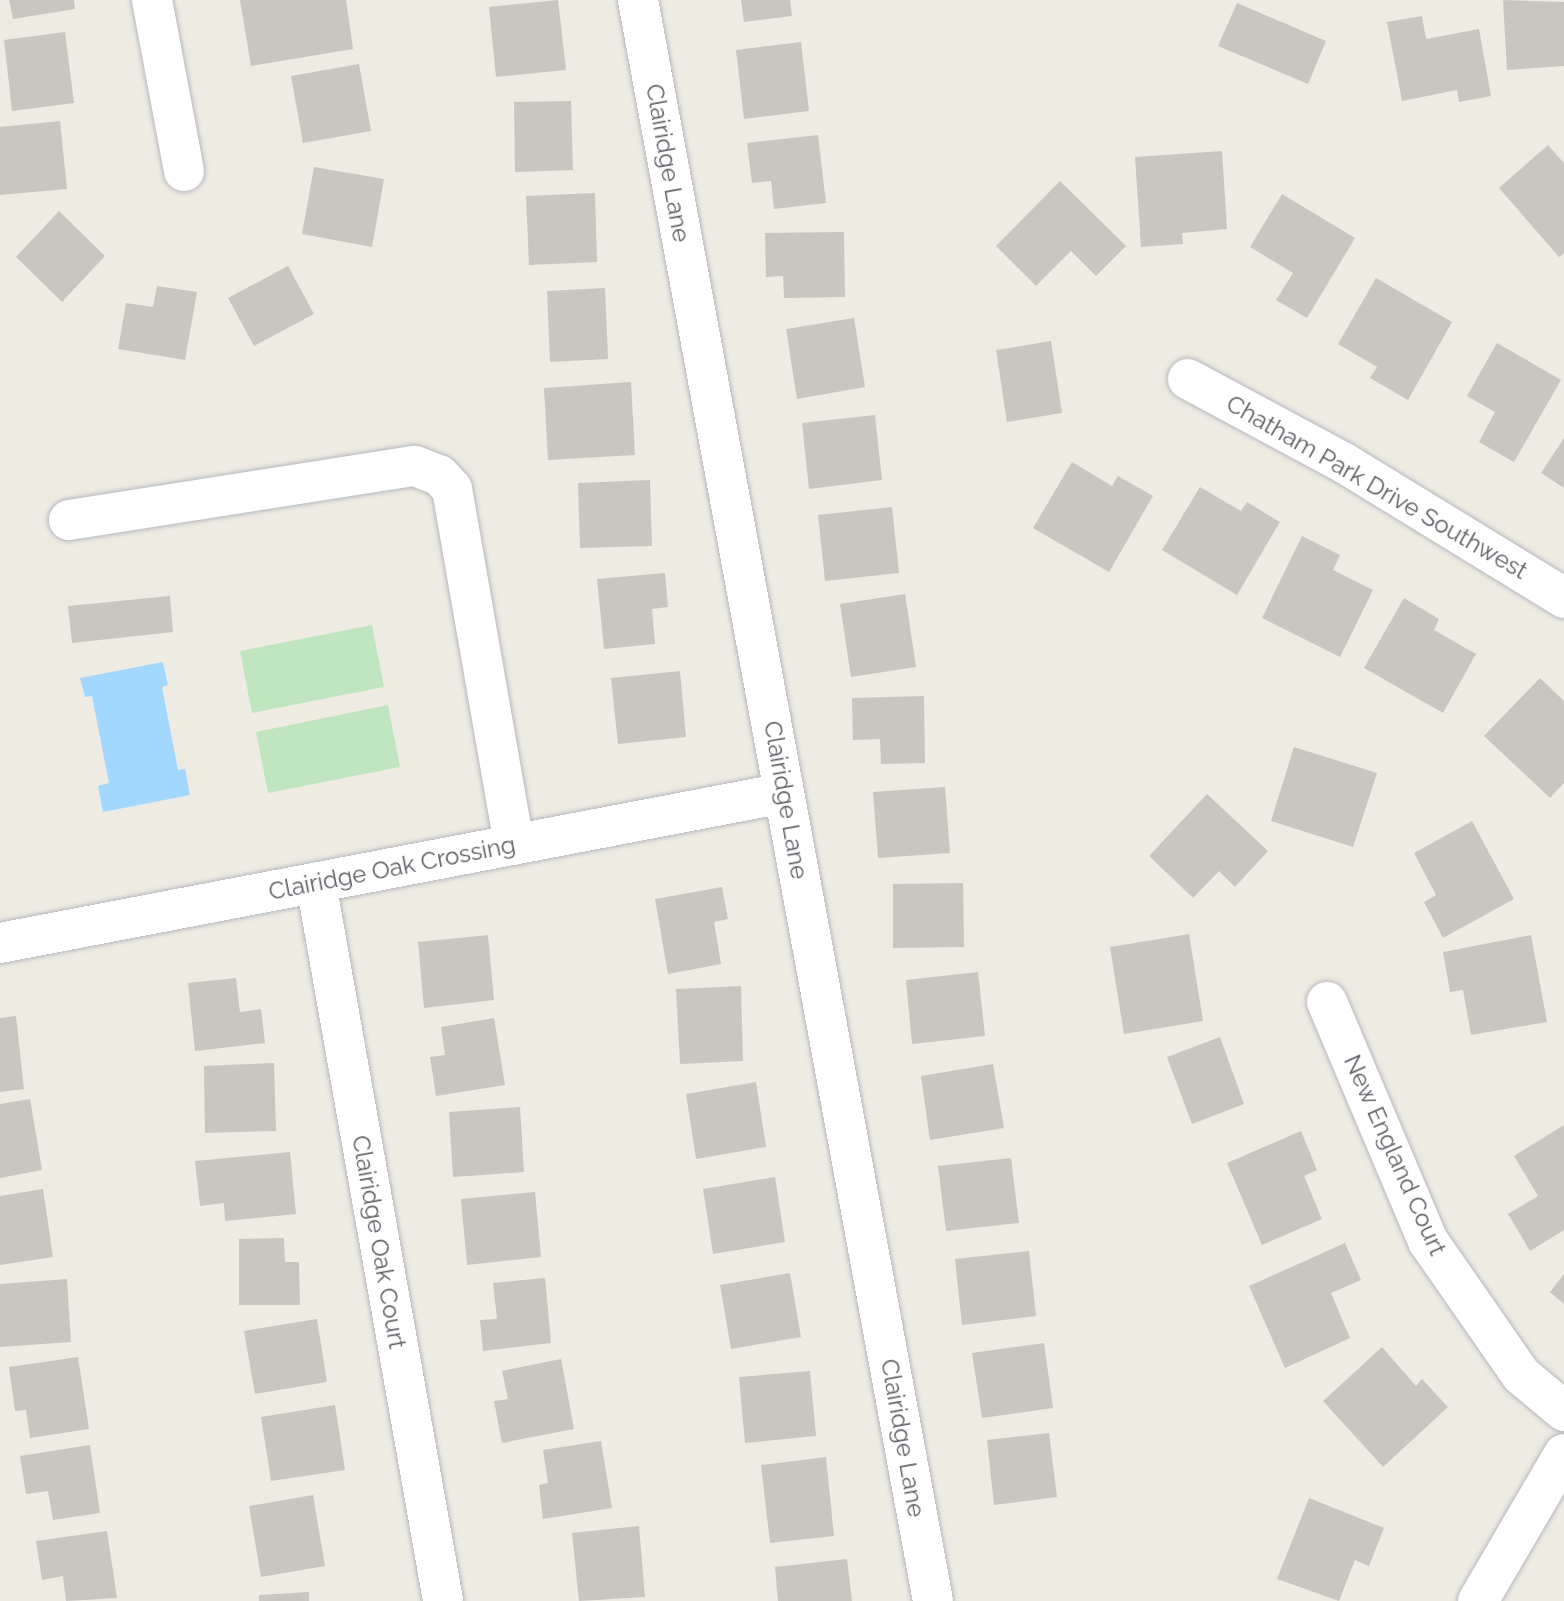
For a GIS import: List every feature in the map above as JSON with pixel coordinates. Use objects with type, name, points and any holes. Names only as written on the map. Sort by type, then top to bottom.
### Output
[{"type":"street","points":[[152,0],[184,171]]},
{"type":"street","name":"Clairidge Lane","points":[[638,0],[933,1601]]},
{"type":"street","name":"Chatham Park Drive Southwest","points":[[1188,379],[1344,463],[1564,598]]},
{"type":"street","points":[[69,520],[415,466],[439,475],[452,489],[514,845]]},
{"type":"street","name":"Clairidge Oak Crossing","points":[[0,943],[784,793]]},
{"type":"street","name":"Clairidge Oak Court","points":[[316,883],[443,1600]]},
{"type":"street","name":"New England Court","points":[[1327,1002],[1428,1241],[1521,1375],[1564,1411]]},
{"type":"street","points":[[1478,1601],[1564,1454]]},
{"type":"green space","points":[[372,625],[384,687],[252,713],[240,651]]},
{"type":"green space","points":[[388,705],[400,767],[268,793],[256,732]]},
{"type":"water","points":[[163,662],[168,685],[162,687],[178,770],[185,769],[190,795],[103,812],[98,786],[109,783],[92,696],[85,697],[80,678]]},
{"type":"building","points":[[9,0],[74,0],[75,9],[13,19]]},
{"type":"building","points":[[240,0],[346,0],[353,49],[251,66]]},
{"type":"building","points":[[558,0],[566,70],[496,77],[489,7]]},
{"type":"building","points":[[741,0],[790,0],[792,16],[744,22]]},
{"type":"building","points":[[1503,0],[1564,2],[1564,66],[1507,70]]},
{"type":"building","points":[[1237,3],[1326,41],[1308,84],[1218,46]]},
{"type":"building","points":[[1422,16],[1426,39],[1479,29],[1491,96],[1459,102],[1457,90],[1402,101],[1387,22]]},
{"type":"building","points":[[65,32],[74,103],[12,111],[4,40]]},
{"type":"building","points":[[801,42],[809,111],[744,119],[736,50]]},
{"type":"building","points":[[359,64],[371,131],[303,143],[291,76]]},
{"type":"building","points":[[571,101],[573,170],[515,172],[514,102]]},
{"type":"building","points":[[60,121],[67,189],[0,195],[0,127]]},
{"type":"building","points":[[818,135],[826,203],[774,209],[771,181],[752,183],[747,143]]},
{"type":"building","points":[[1548,145],[1564,163],[1564,253],[1559,257],[1499,188]]},
{"type":"building","points":[[1222,151],[1227,229],[1182,233],[1183,244],[1141,247],[1135,157]]},
{"type":"building","points":[[314,167],[384,179],[372,247],[302,234]]},
{"type":"building","points":[[1060,181],[1126,246],[1096,276],[1071,251],[1036,286],[996,246]]},
{"type":"building","points":[[595,193],[597,262],[529,265],[526,196]]},
{"type":"building","points":[[1282,194],[1355,238],[1307,318],[1276,300],[1293,273],[1250,247]]},
{"type":"building","points":[[59,211],[105,256],[62,302],[16,257]]},
{"type":"building","points":[[844,232],[845,297],[784,298],[783,276],[766,277],[765,233]]},
{"type":"building","points":[[288,266],[314,314],[254,346],[228,298]]},
{"type":"building","points":[[1376,278],[1452,322],[1408,400],[1370,378],[1377,367],[1338,344]]},
{"type":"building","points":[[157,286],[197,292],[185,360],[118,349],[126,303],[153,307]]},
{"type":"building","points":[[605,288],[608,359],[550,362],[547,291]]},
{"type":"building","points":[[854,318],[865,387],[797,399],[786,329]]},
{"type":"building","points":[[1051,341],[1062,413],[1007,422],[996,350]]},
{"type":"building","points":[[1497,343],[1561,380],[1514,462],[1479,442],[1495,412],[1467,396]]},
{"type":"building","points":[[631,382],[635,455],[548,460],[544,388]]},
{"type":"building","points":[[875,415],[882,480],[809,489],[802,423]]},
{"type":"building","points":[[1564,438],[1564,488],[1541,473]]},
{"type":"building","points":[[1072,462],[1112,486],[1118,476],[1153,496],[1109,572],[1033,528]]},
{"type":"building","points":[[650,480],[652,546],[580,548],[578,483]]},
{"type":"building","points":[[1200,487],[1241,511],[1247,502],[1280,522],[1237,595],[1162,550]]},
{"type":"building","points":[[892,507],[899,573],[825,581],[818,515]]},
{"type":"building","points":[[1302,536],[1340,555],[1333,570],[1373,590],[1340,657],[1262,618]]},
{"type":"building","points":[[665,573],[668,607],[652,609],[655,644],[604,649],[597,579]]},
{"type":"building","points":[[905,594],[916,667],[851,677],[840,604]]},
{"type":"building","points":[[170,596],[173,632],[72,643],[68,606]]},
{"type":"building","points":[[1404,598],[1439,619],[1434,630],[1476,654],[1443,713],[1364,668]]},
{"type":"building","points":[[680,671],[686,737],[618,744],[611,678]]},
{"type":"building","points":[[1540,678],[1564,701],[1564,783],[1550,798],[1484,736]]},
{"type":"building","points":[[924,696],[925,763],[881,764],[880,739],[853,740],[852,698]]},
{"type":"building","points":[[1294,747],[1377,773],[1353,847],[1271,821]]},
{"type":"building","points":[[945,787],[950,853],[878,858],[873,792]]},
{"type":"building","points":[[1207,794],[1268,851],[1235,887],[1219,871],[1193,898],[1149,856]]},
{"type":"building","points":[[1472,821],[1514,899],[1443,938],[1424,902],[1436,895],[1414,853]]},
{"type":"building","points":[[963,883],[964,947],[893,948],[893,884]]},
{"type":"building","points":[[722,887],[728,919],[714,922],[721,964],[668,974],[655,899]]},
{"type":"building","points":[[1189,934],[1203,1021],[1124,1034],[1110,947]]},
{"type":"building","points":[[488,935],[494,1000],[424,1008],[418,942]]},
{"type":"building","points":[[1531,935],[1547,1022],[1471,1035],[1463,990],[1450,992],[1443,952]]},
{"type":"building","points":[[978,972],[985,1036],[912,1044],[906,980]]},
{"type":"building","points":[[236,978],[240,1012],[261,1009],[265,1043],[195,1051],[188,983]]},
{"type":"building","points":[[741,986],[743,1061],[680,1064],[676,989]]},
{"type":"building","points":[[16,1016],[24,1089],[0,1092],[0,1018]]},
{"type":"building","points":[[494,1018],[505,1085],[436,1096],[430,1057],[445,1055],[441,1027]]},
{"type":"building","points":[[1220,1037],[1244,1104],[1192,1124],[1167,1057]]},
{"type":"building","points":[[274,1063],[276,1131],[205,1133],[204,1066]]},
{"type":"building","points":[[993,1064],[1004,1128],[930,1140],[921,1076]]},
{"type":"building","points":[[756,1082],[766,1147],[696,1159],[686,1094]]},
{"type":"building","points":[[30,1099],[42,1170],[0,1178],[0,1104]]},
{"type":"building","points":[[520,1107],[524,1172],[453,1177],[449,1112]]},
{"type":"building","points":[[1564,1125],[1564,1230],[1530,1251],[1508,1214],[1538,1196],[1514,1156]]},
{"type":"building","points":[[1301,1131],[1317,1170],[1304,1176],[1322,1219],[1262,1245],[1227,1163]]},
{"type":"building","points":[[290,1152],[296,1214],[225,1221],[224,1203],[200,1206],[195,1161]]},
{"type":"building","points":[[1011,1158],[1019,1223],[946,1231],[938,1166]]},
{"type":"building","points":[[775,1177],[785,1242],[713,1254],[703,1189]]},
{"type":"building","points":[[43,1189],[53,1257],[0,1265],[0,1196]]},
{"type":"building","points":[[535,1192],[541,1257],[467,1265],[461,1199]]},
{"type":"building","points":[[284,1238],[285,1262],[299,1262],[300,1305],[239,1305],[239,1239]]},
{"type":"building","points":[[1345,1243],[1361,1280],[1331,1293],[1350,1338],[1285,1368],[1249,1286]]},
{"type":"building","points":[[1029,1251],[1036,1316],[962,1325],[955,1259]]},
{"type":"building","points":[[790,1273],[801,1337],[731,1349],[720,1285]]},
{"type":"building","points":[[1564,1274],[1564,1304],[1550,1292]]},
{"type":"building","points":[[545,1278],[551,1343],[483,1351],[480,1320],[497,1319],[493,1283]]},
{"type":"building","points":[[67,1279],[71,1342],[0,1347],[0,1284]]},
{"type":"building","points":[[317,1319],[327,1382],[255,1394],[244,1331]]},
{"type":"building","points":[[1044,1343],[1053,1408],[982,1418],[972,1353]]},
{"type":"building","points":[[1382,1347],[1416,1386],[1422,1379],[1448,1407],[1383,1467],[1323,1401]]},
{"type":"building","points":[[78,1357],[89,1429],[30,1438],[26,1410],[15,1411],[9,1367]]},
{"type":"building","points":[[561,1359],[574,1429],[502,1443],[494,1401],[508,1399],[502,1371]]},
{"type":"building","points":[[810,1371],[816,1436],[745,1443],[739,1377]]},
{"type":"building","points":[[335,1405],[345,1470],[271,1481],[261,1417]]},
{"type":"building","points":[[1049,1433],[1057,1497],[994,1505],[987,1440]]},
{"type":"building","points":[[601,1441],[612,1508],[543,1519],[539,1485],[548,1483],[543,1450]]},
{"type":"building","points":[[90,1445],[100,1513],[53,1520],[48,1491],[26,1494],[20,1456]]},
{"type":"building","points":[[826,1457],[834,1536],[770,1543],[761,1465]]},
{"type":"building","points":[[313,1495],[325,1566],[261,1577],[249,1506]]},
{"type":"building","points":[[1309,1498],[1384,1528],[1369,1566],[1355,1560],[1339,1601],[1277,1579]]},
{"type":"building","points":[[639,1526],[645,1597],[579,1601],[572,1533]]},
{"type":"building","points":[[107,1531],[117,1598],[66,1601],[63,1576],[42,1580],[36,1541]]},
{"type":"building","points":[[847,1559],[852,1601],[778,1601],[775,1567]]},
{"type":"building","points":[[309,1592],[309,1601],[259,1601],[259,1595]]}]
